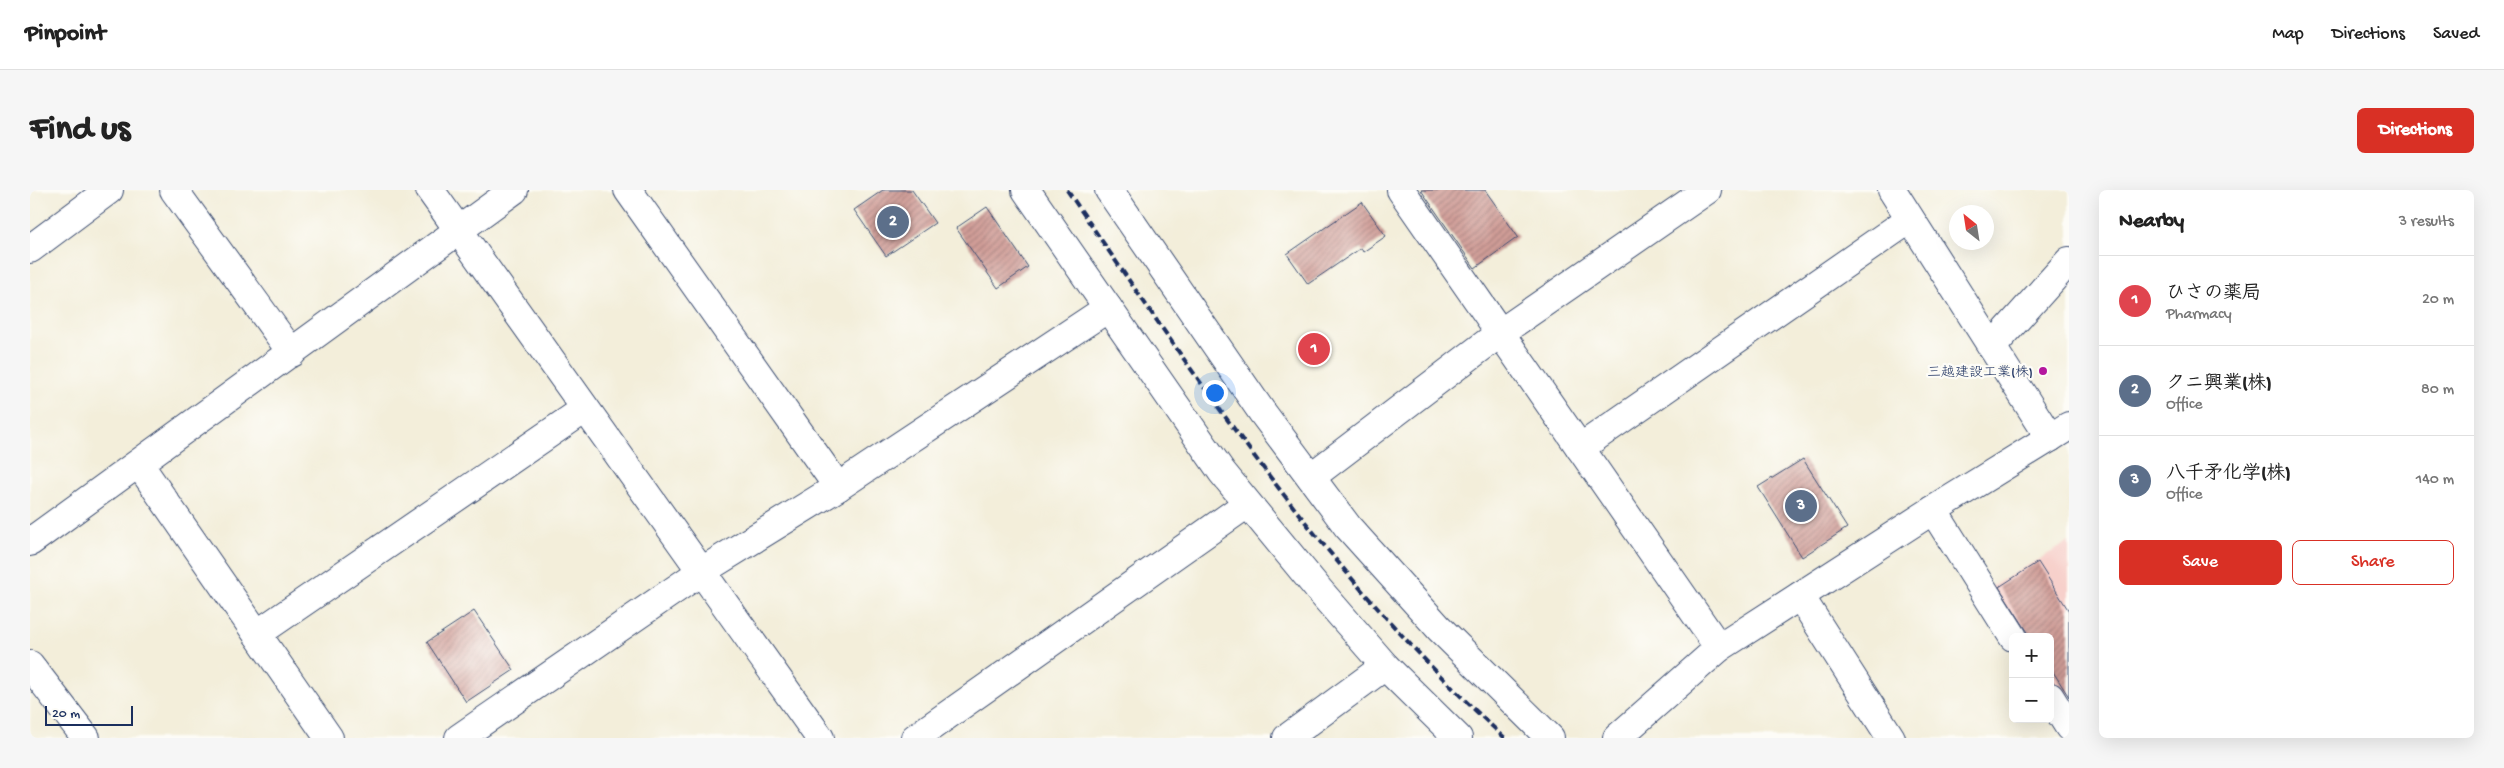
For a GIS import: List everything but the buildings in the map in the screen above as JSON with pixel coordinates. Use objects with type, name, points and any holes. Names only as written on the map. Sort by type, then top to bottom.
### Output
[{"type":"street","points":[[30,249],[110,190]]},
{"type":"street","points":[[174,190],[292,353]]},
{"type":"street","points":[[430,190],[820,738]]},
{"type":"street","points":[[30,542],[514,190]]},
{"type":"street","points":[[628,190],[838,487]]},
{"type":"street","points":[[1026,190],[1217,465],[1247,504],[1385,666],[1458,738]]},
{"type":"street","points":[[1109,190],[1262,412],[1348,527],[1439,628],[1550,738]]},
{"type":"street","points":[[1401,190],[1719,648]]},
{"type":"street","points":[[1311,477],[1500,333],[1707,190]]},
{"type":"street","points":[[1617,738],[1719,648],[1933,510],[2060,432],[1992,346],[1892,190]]},
{"type":"street","points":[[1580,448],[1910,219]]},
{"type":"street","points":[[1992,346],[2069,261]]},
{"type":"street","points":[[459,738],[702,571],[838,487],[1108,308]]},
{"type":"street","points":[[256,634],[585,409]]},
{"type":"street","points":[[138,464],[328,738]]},
{"type":"street","points":[[915,738],[1247,504]]},
{"type":"street","points":[[1933,510],[2010,633]]},
{"type":"street","points":[[1800,596],[1891,738]]},
{"type":"street","points":[[30,665],[86,738]]},
{"type":"street","points":[[1288,738],[1385,666]]},
{"type":"street","points":[[2054,704],[2069,728]]},
{"type":"shaded area","points":[[2069,542],[2069,704],[2054,683],[2054,633],[2020,633],[1990,587]]},
{"type":"railway","points":[[1067,190],[1218,407],[1324,546],[1441,677],[1505,738]]},
{"type":"place","name":"クニ興業(株)","points":[[893,222]]},
{"type":"place","name":"ひさの薬局","points":[[1314,349]]},
{"type":"place","name":"三越建設工業(株)","points":[[2043,371]]},
{"type":"place","name":"八千矛化学(株)","points":[[1801,506]]}]
